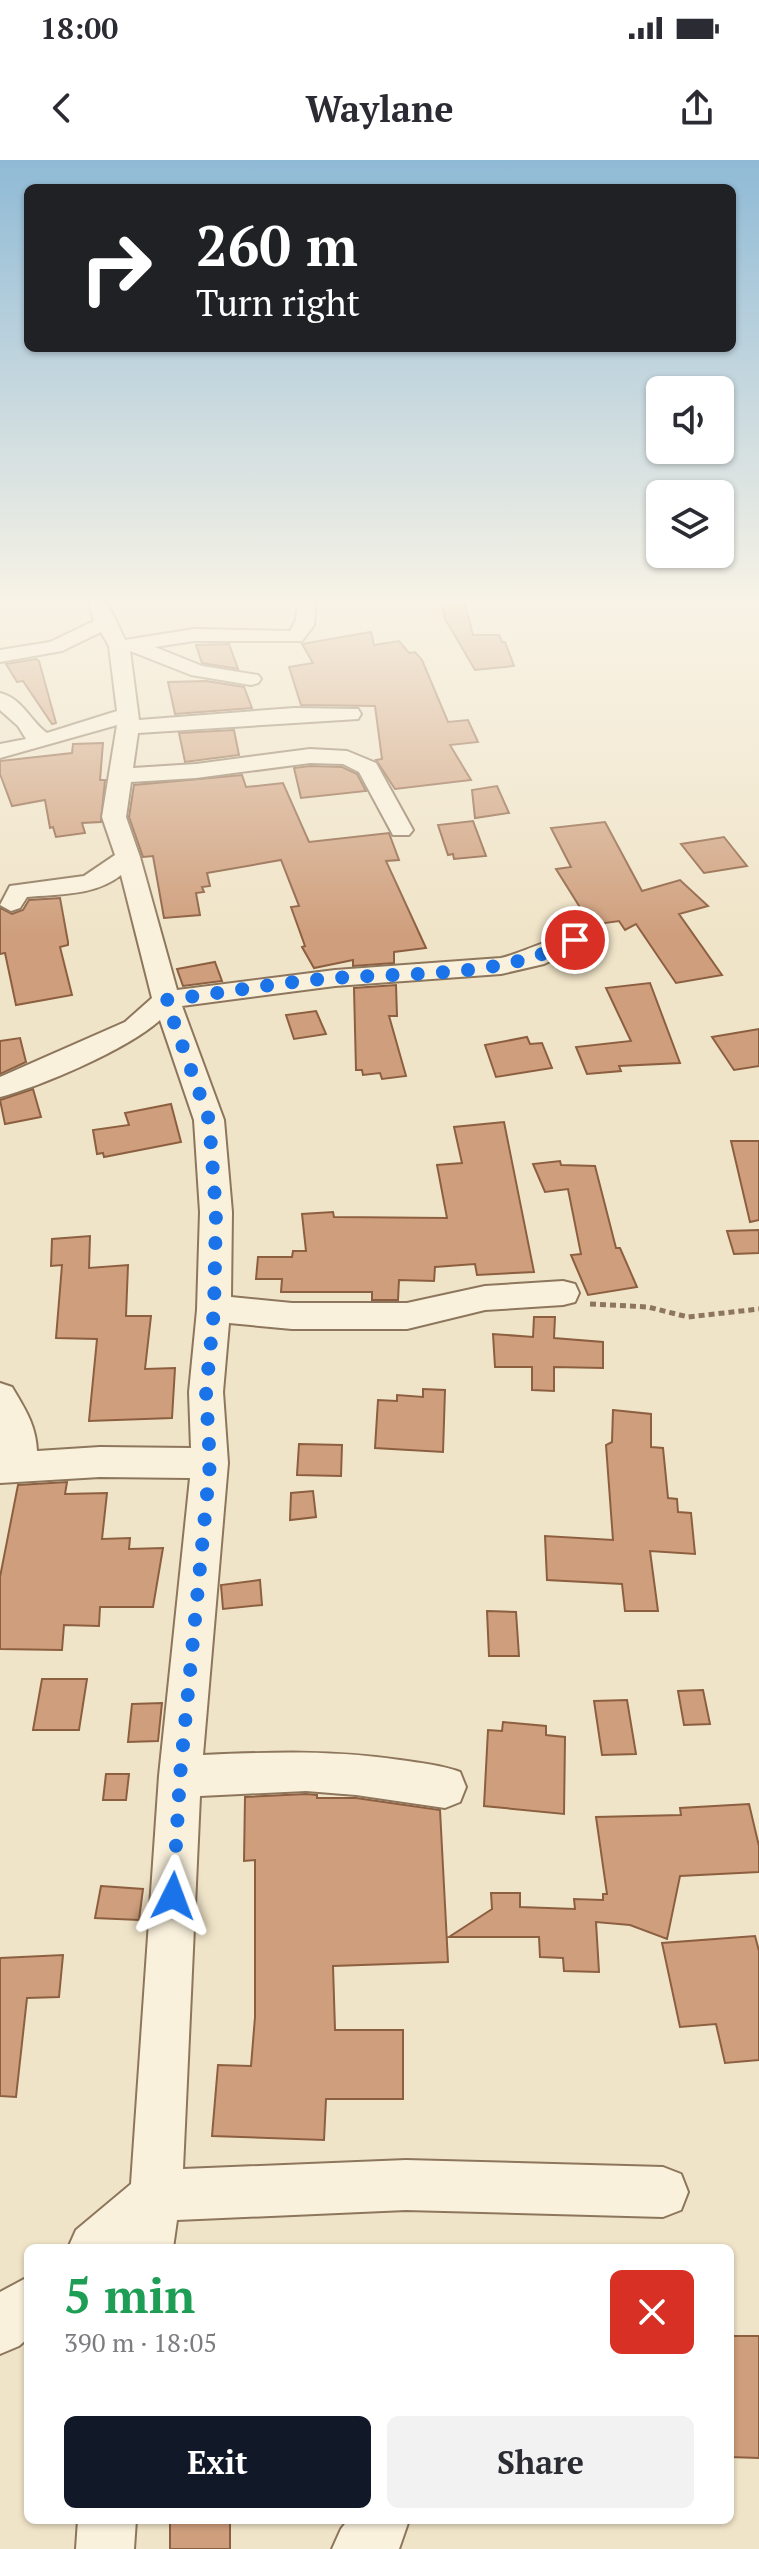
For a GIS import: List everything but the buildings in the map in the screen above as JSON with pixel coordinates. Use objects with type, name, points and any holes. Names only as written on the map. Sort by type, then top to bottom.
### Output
[{"type":"street","points":[[15,711],[28,723],[32,733],[44,741]]},
{"type":"street","points":[[127,711],[114,817],[128,857],[166,1000],[209,1120],[216,1212],[214,1310],[206,1392],[210,1463],[180,1776],[156,2196],[148,2244]]},
{"type":"street","points":[[0,751],[128,721],[235,721],[281,713],[350,714]]},
{"type":"street","points":[[121,776],[196,771],[310,756],[347,758],[368,768],[401,830]]},
{"type":"street","points":[[11,903],[19,891],[89,883],[103,877],[128,857]]},
{"type":"street","points":[[0,1088],[122,1035],[135,1028],[166,1000],[335,978],[501,966],[535,958],[575,940]]},
{"type":"street","points":[[214,1310],[292,1316],[407,1316],[485,1298],[563,1293]]},
{"type":"street","points":[[0,1397],[18,1429],[10,1468],[100,1462],[210,1463]]},
{"type":"street","points":[[180,1776],[306,1771],[356,1774],[445,1787]]},
{"type":"street","points":[[99,2244],[156,2196],[406,2185],[663,2192]]},
{"type":"street","points":[[0,2327],[24,2306]]},
{"type":"street","points":[[105,2549],[107,2524]]},
{"type":"street","points":[[361,2549],[380,2524]]},
{"type":"path","points":[[563,1293],[590,1304],[648,1307],[688,1317],[759,1309]]},
{"type":"route","points":[[173,1896],[180,1776],[210,1463],[206,1392],[214,1310],[216,1212],[209,1120],[166,1000],[335,978],[501,966],[535,958],[575,940]]}]
